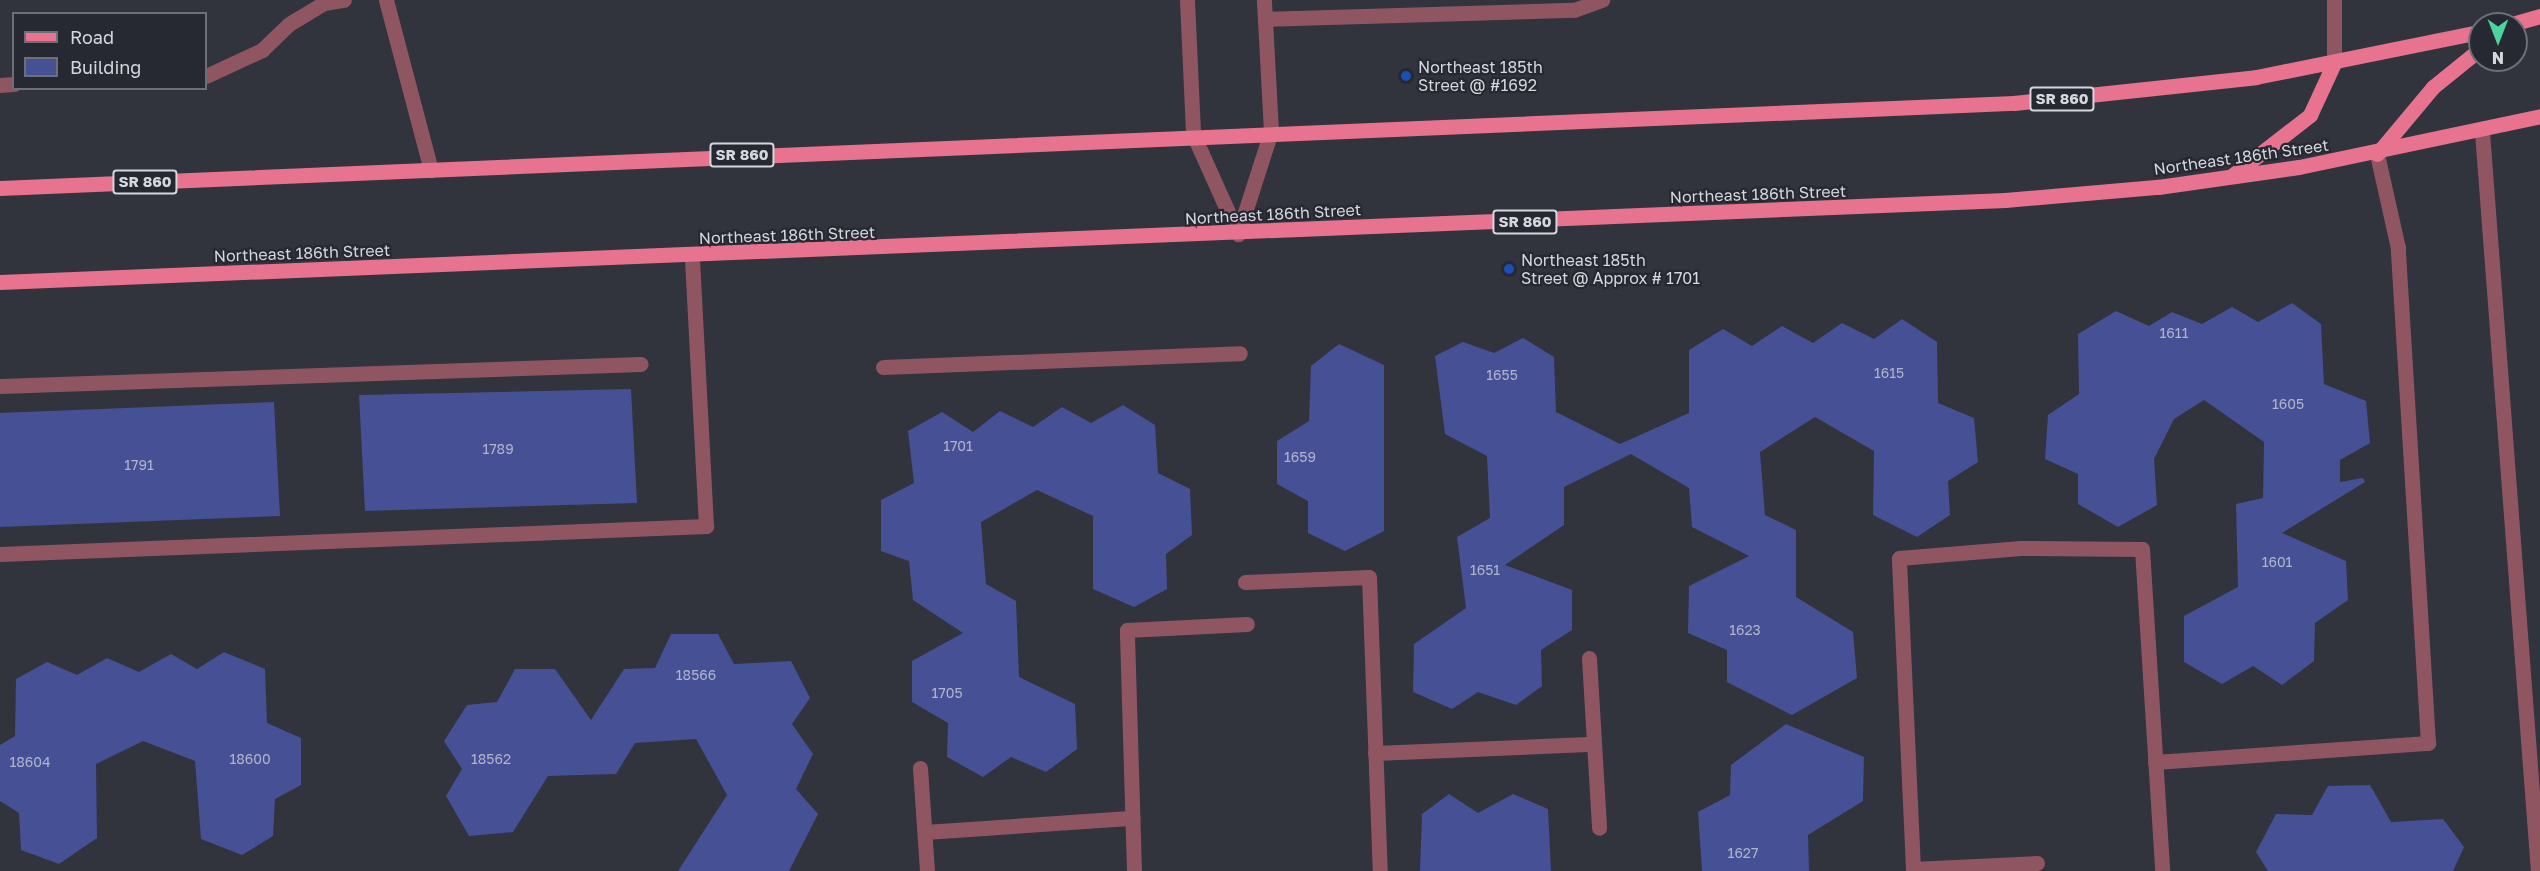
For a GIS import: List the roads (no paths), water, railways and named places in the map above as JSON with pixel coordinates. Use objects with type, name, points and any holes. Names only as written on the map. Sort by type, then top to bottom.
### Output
[{"type":"main road","name":"SR 860","points":[[0,188],[1193,134],[2014,102],[2173,89],[2334,63],[2468,35]]},
{"type":"main road","points":[[2377,154],[2433,87],[2468,59]]},
{"type":"main road","points":[[2228,178],[2310,115],[2334,63]]},
{"type":"main road","name":"Northeast 186th Street","points":[[0,282],[692,257],[1911,206],[2228,178],[2377,154],[2482,132],[2540,116]]},
{"type":"lane","points":[[207,76],[262,50],[289,24],[324,3],[344,0]]},
{"type":"lane","points":[[386,0],[431,170]]},
{"type":"lane","points":[[1187,0],[1193,134],[1238,234]]},
{"type":"lane","points":[[1238,234],[1271,131],[1264,0]]},
{"type":"lane","points":[[1265,19],[1574,10],[1602,0]]},
{"type":"lane","points":[[2334,0],[2334,63]]},
{"type":"lane","points":[[2482,132],[2538,871]]},
{"type":"lane","points":[[2155,762],[2428,743],[2398,248],[2377,154]]},
{"type":"lane","points":[[0,554],[705,526],[692,257]]},
{"type":"lane","points":[[883,367],[1240,353]]},
{"type":"lane","points":[[0,386],[641,364]]},
{"type":"lane","points":[[2037,863],[1913,869],[1899,558],[2021,548],[2142,549],[2162,871]]},
{"type":"lane","points":[[1245,582],[1369,578],[1380,871]]},
{"type":"lane","points":[[1134,871],[1127,630],[1247,624]]},
{"type":"lane","points":[[1589,658],[1599,828]]},
{"type":"lane","points":[[1376,753],[1594,744]]},
{"type":"lane","points":[[920,768],[927,871]]},
{"type":"lane","points":[[924,832],[1133,818]]},
{"type":"place","name":"Northeast 185th Street @ #1692","points":[[1406,76]]},
{"type":"place","name":"Northeast 185th Street @ Approx # 1701","points":[[1509,269]]}]
